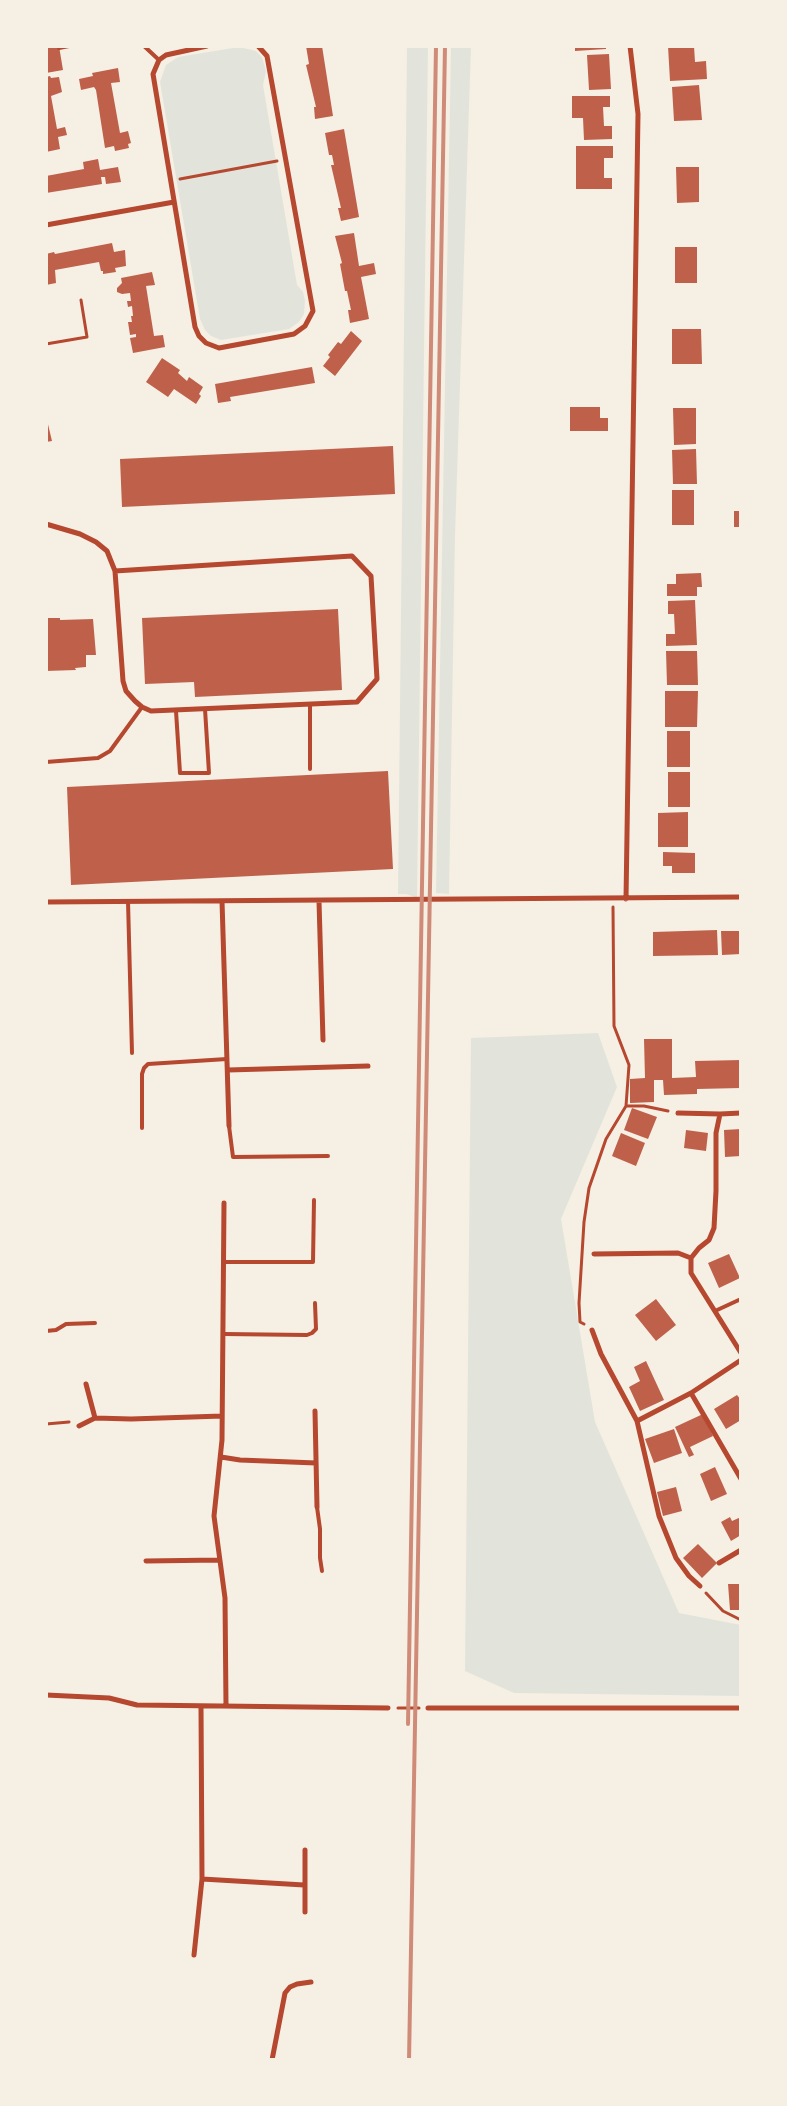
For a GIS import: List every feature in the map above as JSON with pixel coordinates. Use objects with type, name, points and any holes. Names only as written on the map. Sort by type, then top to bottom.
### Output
[{"type":"street","points":[[207,46],[174,52],[159,60],[153,74],[195,327],[199,336],[206,342],[219,348],[294,334],[305,326],[313,311],[267,56],[259,47]]},
{"type":"street","points":[[626,899],[638,114],[630,46]]},
{"type":"street","points":[[46,225],[174,202]]},
{"type":"street","points":[[46,524],[80,534],[96,542],[107,551],[115,570],[123,681],[126,691],[142,708],[151,711],[176,711],[357,702],[377,679],[371,576],[352,556],[115,570]]},
{"type":"street","points":[[46,902],[741,897]]},
{"type":"street","points":[[222,901],[230,1126]]},
{"type":"street","points":[[319,901],[323,1040]]},
{"type":"street","points":[[228,1070],[368,1066]]},
{"type":"street","points":[[678,1113],[720,1114],[741,1112]]},
{"type":"street","points":[[720,1114],[716,1133],[714,1228],[709,1240],[691,1258],[691,1273],[741,1353]]},
{"type":"street","points":[[224,1203],[224,1334],[221,1457],[214,1516],[225,1598],[226,1706]]},
{"type":"street","points":[[594,1254],[678,1252],[691,1258]]},
{"type":"street","points":[[592,1330],[601,1354],[637,1421],[659,1516],[676,1558],[689,1576],[700,1586]]},
{"type":"street","points":[[637,1421],[691,1394],[741,1360]]},
{"type":"street","points":[[86,1384],[95,1418]]},
{"type":"street","points":[[691,1394],[741,1479]]},
{"type":"street","points":[[315,1411],[317,1507]]},
{"type":"street","points":[[79,1426],[95,1418],[131,1419],[222,1416]]},
{"type":"street","points":[[221,1457],[240,1460],[316,1463]]},
{"type":"street","points":[[720,1563],[741,1550]]},
{"type":"street","points":[[146,1561],[220,1560]]},
{"type":"street","points":[[46,1695],[109,1698],[137,1705],[388,1708]]},
{"type":"street","points":[[194,1954],[202,1879],[201,1706]]},
{"type":"street","points":[[428,1708],[741,1708]]},
{"type":"street","points":[[305,1850],[305,1912]]},
{"type":"street","points":[[202,1879],[304,1885]]},
{"type":"street","points":[[272,2060],[286,1993],[290,1987],[311,1982]]},
{"type":"lane","points":[[59,48],[69,46]]},
{"type":"lane","points":[[144,46],[159,60]]},
{"type":"lane","points":[[310,704],[310,769]]},
{"type":"lane","points":[[46,762],[98,758],[110,751],[142,708]]},
{"type":"lane","points":[[176,711],[180,773],[209,772],[205,709]]},
{"type":"lane","points":[[128,901],[132,1052]]},
{"type":"lane","points":[[142,1128],[142,1074],[148,1064],[228,1059]]},
{"type":"lane","points":[[230,1126],[233,1157],[328,1156]]},
{"type":"lane","points":[[224,1262],[313,1262],[314,1200]]},
{"type":"lane","points":[[715,1311],[741,1299]]},
{"type":"lane","points":[[224,1334],[307,1335],[316,1329],[315,1303]]},
{"type":"lane","points":[[46,1331],[56,1330],[66,1324],[95,1323]]},
{"type":"lane","points":[[317,1507],[322,1571]]},
{"type":"path","points":[[171,180],[287,160]]},
{"type":"path","points":[[46,344],[87,337],[81,300]]},
{"type":"path","points":[[592,1330],[580,1322],[579,1303],[584,1222],[589,1188],[606,1140],[626,1106],[629,1066],[614,1026],[612,899]]},
{"type":"path","points":[[626,1106],[644,1106],[678,1113]]},
{"type":"path","points":[[46,1424],[66,1421],[79,1426]]},
{"type":"path","points":[[700,1586],[723,1612],[741,1620]]},
{"type":"path","points":[[388,1708],[428,1708]]},
{"type":"shaded area","points":[[407,46],[428,46],[417,898],[406,894],[398,894]]},
{"type":"shaded area","points":[[451,46],[471,46],[455,536],[449,894],[436,893]]},
{"type":"shaded area","points":[[239,47],[256,51],[262,57],[266,71],[263,85],[297,285],[303,292],[305,301],[304,314],[299,322],[289,329],[221,340],[211,336],[205,330],[200,319],[160,82],[166,65],[178,57]]},
{"type":"shaded area","points":[[598,1033],[617,1087],[561,1219],[595,1422],[679,1613],[741,1625],[741,1696],[514,1693],[465,1671],[471,1038]]},
{"type":"building","points":[[46,46],[59,46],[63,70],[46,73]]},
{"type":"building","points":[[306,46],[322,46],[333,116],[315,119],[314,107],[316,107],[306,65],[309,64]]},
{"type":"building","points":[[575,46],[606,46],[606,49],[575,51]]},
{"type":"building","points":[[668,46],[694,46],[695,62],[706,61],[707,79],[670,81]]},
{"type":"building","points":[[609,54],[611,89],[589,90],[587,55]]},
{"type":"building","points":[[118,68],[120,82],[111,83],[120,133],[128,131],[131,143],[128,144],[129,148],[115,151],[114,146],[105,148],[96,90],[94,87],[81,90],[79,79],[93,76],[92,73]]},
{"type":"building","points":[[50,76],[51,78],[59,77],[62,92],[51,96],[57,129],[65,127],[67,135],[58,137],[60,149],[46,152],[46,77]]},
{"type":"building","points":[[699,85],[702,120],[674,121],[672,87]]},
{"type":"building","points":[[572,96],[610,96],[610,107],[603,107],[604,126],[612,126],[612,139],[584,140],[583,118],[572,118]]},
{"type":"building","points":[[344,129],[359,217],[341,221],[338,208],[341,208],[331,165],[334,165],[332,155],[329,155],[325,133]]},
{"type":"building","points":[[576,146],[613,146],[613,158],[604,158],[604,178],[612,178],[612,189],[576,189]]},
{"type":"building","points":[[98,159],[100,170],[118,167],[121,182],[106,184],[105,177],[101,177],[102,184],[46,193],[46,176],[84,169],[83,162]]},
{"type":"building","points":[[676,167],[699,167],[699,202],[677,203]]},
{"type":"building","points":[[354,233],[359,266],[374,263],[376,274],[361,277],[369,319],[350,323],[348,310],[351,310],[347,291],[345,291],[340,264],[342,263],[335,236]]},
{"type":"building","points":[[112,243],[114,252],[125,250],[126,266],[115,268],[116,272],[103,274],[99,262],[55,270],[56,283],[46,285],[46,254]]},
{"type":"building","points":[[675,247],[697,247],[697,283],[675,283]]},
{"type":"building","points":[[152,272],[155,285],[146,286],[154,336],[163,335],[165,347],[133,353],[130,338],[136,337],[136,334],[130,335],[128,322],[132,322],[131,316],[133,316],[132,306],[128,307],[127,301],[131,301],[130,293],[122,294],[117,292],[117,288],[122,283],[121,278]]},
{"type":"building","points":[[672,329],[701,329],[702,364],[672,364]]},
{"type":"building","points":[[351,331],[362,341],[335,376],[323,366],[330,357],[328,355],[338,342],[341,344]]},
{"type":"building","points":[[162,358],[180,370],[178,373],[187,381],[189,377],[203,387],[199,394],[201,396],[196,404],[174,389],[168,397],[146,382]]},
{"type":"building","points":[[312,367],[315,383],[230,397],[231,401],[218,403],[215,384]]},
{"type":"building","points":[[570,407],[600,407],[600,418],[608,418],[608,431],[570,431]]},
{"type":"building","points":[[673,408],[696,408],[696,444],[674,445]]},
{"type":"building","points":[[46,416],[52,441],[46,442]]},
{"type":"building","points":[[393,446],[395,494],[122,507],[120,459]]},
{"type":"building","points":[[696,449],[697,484],[673,484],[672,450]]},
{"type":"building","points":[[672,490],[694,490],[694,525],[672,525]]},
{"type":"building","points":[[734,511],[741,511],[741,527],[734,527]]},
{"type":"building","points":[[701,573],[702,587],[697,587],[697,596],[667,596],[667,584],[676,584],[676,574]]},
{"type":"building","points":[[695,600],[697,645],[666,646],[666,634],[675,634],[674,614],[668,614],[668,601]]},
{"type":"building","points":[[338,609],[342,690],[195,697],[194,682],[145,684],[142,618]]},
{"type":"building","points":[[46,618],[60,618],[60,620],[93,619],[96,655],[86,655],[86,667],[75,668],[76,670],[46,671]]},
{"type":"building","points":[[666,651],[697,651],[698,685],[667,685]]},
{"type":"building","points":[[665,691],[698,691],[697,727],[665,727]]},
{"type":"building","points":[[667,731],[690,731],[690,767],[667,767]]},
{"type":"building","points":[[388,771],[393,869],[71,885],[67,787]]},
{"type":"building","points":[[668,772],[690,772],[690,807],[668,807]]},
{"type":"building","points":[[688,812],[688,847],[658,847],[658,813]]},
{"type":"building","points":[[663,852],[695,853],[695,873],[672,873],[672,866],[663,866]]},
{"type":"building","points":[[717,930],[718,955],[653,956],[653,932]]},
{"type":"building","points":[[721,931],[741,931],[741,954],[722,955]]},
{"type":"building","points":[[644,1039],[672,1039],[672,1078],[696,1077],[695,1061],[741,1060],[741,1088],[697,1089],[697,1094],[664,1095],[663,1080],[654,1080],[654,1102],[630,1103],[630,1079],[645,1078]]},
{"type":"building","points":[[632,1108],[657,1117],[648,1139],[624,1130]]},
{"type":"building","points":[[741,1129],[741,1156],[725,1157],[724,1130]]},
{"type":"building","points":[[686,1130],[708,1133],[706,1151],[684,1148]]},
{"type":"building","points":[[621,1133],[645,1143],[636,1166],[612,1156]]},
{"type":"building","points":[[729,1254],[740,1278],[719,1288],[708,1263]]},
{"type":"building","points":[[656,1299],[676,1325],[656,1341],[635,1315]]},
{"type":"building","points":[[646,1361],[664,1400],[640,1411],[629,1387],[640,1381],[634,1367]]},
{"type":"building","points":[[737,1395],[741,1400],[741,1420],[726,1429],[714,1409]]},
{"type":"building","points":[[703,1414],[713,1436],[690,1447],[694,1455],[689,1457],[675,1427]]},
{"type":"building","points":[[674,1429],[682,1453],[654,1463],[645,1439]]},
{"type":"building","points":[[715,1467],[727,1494],[711,1501],[700,1474]]},
{"type":"building","points":[[676,1487],[682,1511],[663,1516],[657,1492]]},
{"type":"building","points":[[730,1517],[732,1521],[741,1517],[741,1535],[731,1541],[721,1522]]},
{"type":"building","points":[[698,1544],[717,1563],[702,1578],[683,1558]]},
{"type":"building","points":[[728,1584],[741,1584],[741,1610],[730,1610]]},
{"type":"railway","points":[[408,1724],[436,46]]},
{"type":"railway","points":[[409,2060],[445,46]]}]
